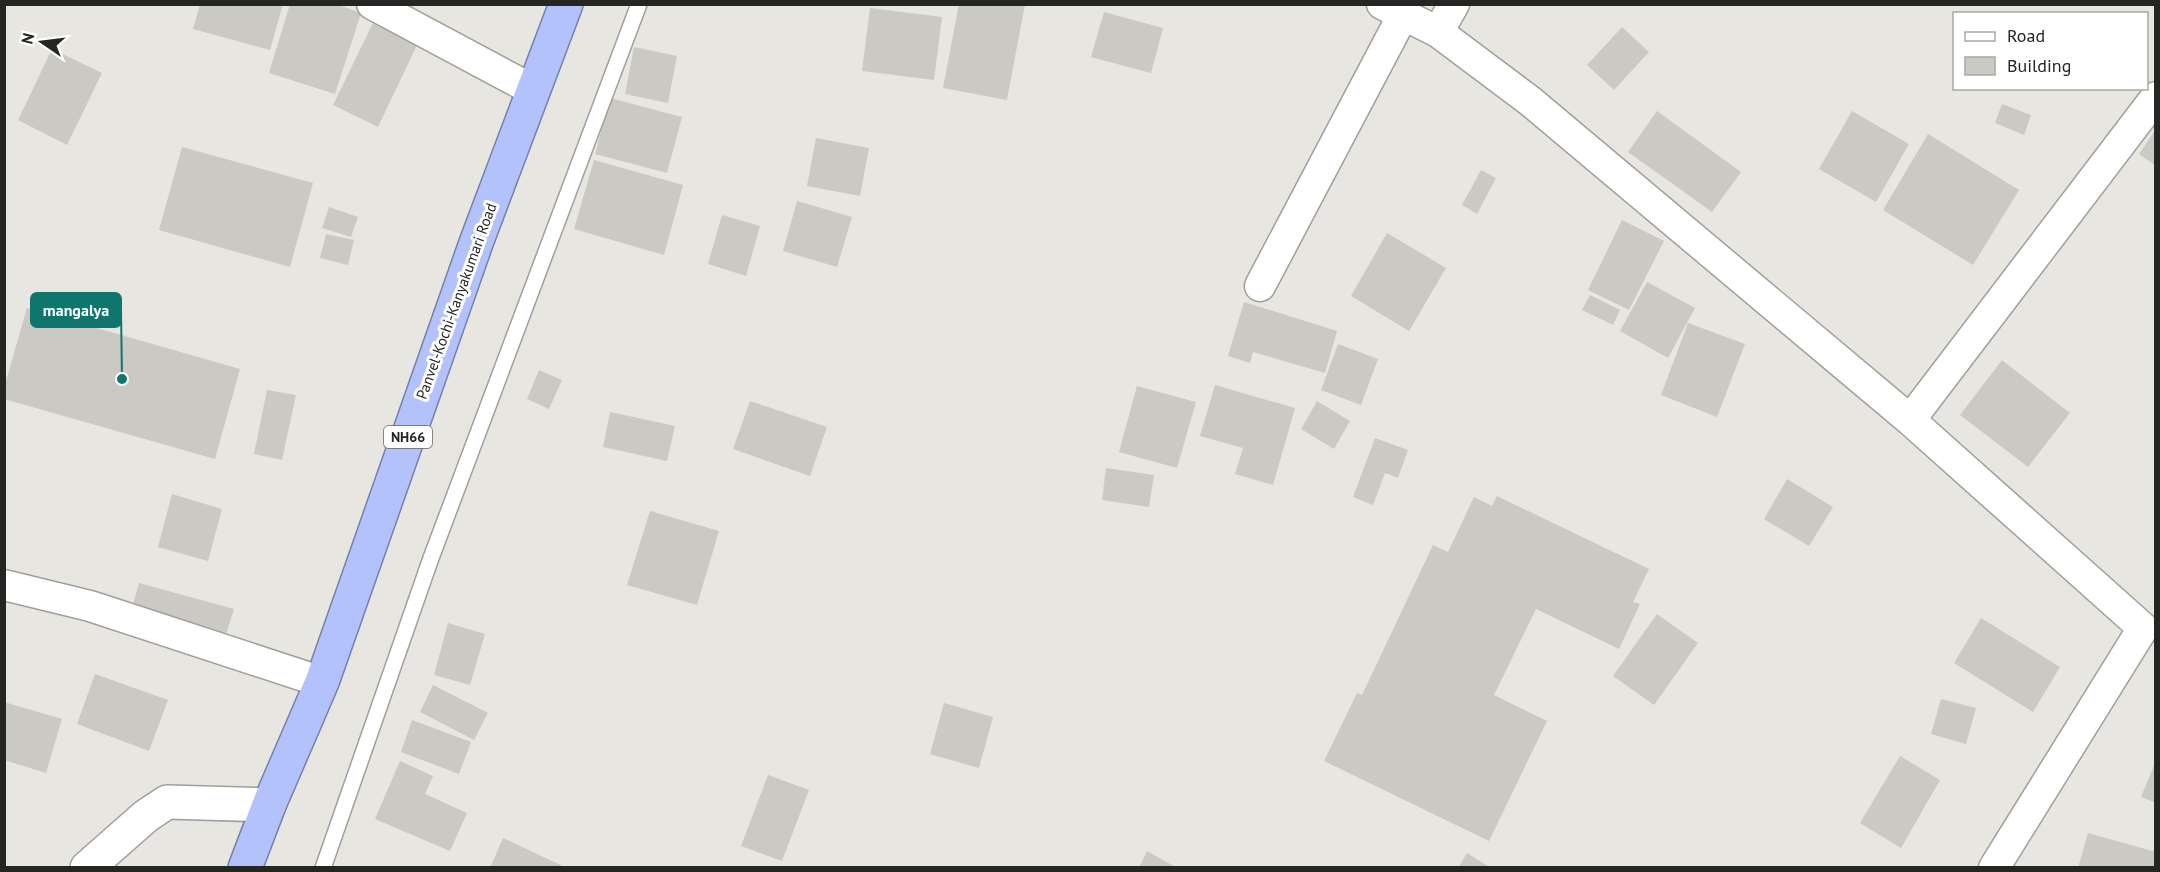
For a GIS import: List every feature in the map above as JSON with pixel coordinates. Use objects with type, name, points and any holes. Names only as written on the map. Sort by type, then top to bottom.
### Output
[{"type":"highway","name":"Panvel-Kochi-Kanyakumari Road","points":[[245,867],[322,682],[476,243],[566,4]]},
{"type":"street","points":[[372,4],[533,90]]},
{"type":"street","points":[[1438,32],[1454,4]]},
{"type":"street","points":[[1260,286],[1393,10],[1438,32],[1530,101],[2149,620],[1994,867]]},
{"type":"street","points":[[1910,420],[2156,97]]},
{"type":"street","points":[[4,585],[90,606],[322,682]]},
{"type":"street","points":[[87,867],[146,816],[167,802],[269,805]]},
{"type":"lane","points":[[323,867],[431,558],[639,4]]},
{"type":"building","points":[[200,4],[283,4],[270,50],[193,29]]},
{"type":"building","points":[[290,4],[336,4],[361,13],[335,94],[269,73]]},
{"type":"building","points":[[959,4],[1025,4],[1007,100],[943,88]]},
{"type":"building","points":[[870,8],[942,17],[934,80],[862,71]]},
{"type":"building","points":[[1104,12],[1163,28],[1151,73],[1091,57]]},
{"type":"building","points":[[373,23],[417,45],[378,127],[333,105]]},
{"type":"building","points":[[1622,27],[1649,52],[1614,90],[1587,65]]},
{"type":"building","points":[[634,47],[677,56],[668,103],[625,94]]},
{"type":"building","points":[[52,49],[102,73],[67,145],[18,120]]},
{"type":"building","points":[[610,98],[682,117],[667,173],[595,154]]},
{"type":"building","points":[[2002,104],[2031,115],[2024,135],[1995,123]]},
{"type":"building","points":[[1657,111],[1741,172],[1712,212],[1628,152]]},
{"type":"building","points":[[1852,111],[1909,144],[1876,202],[1819,169]]},
{"type":"building","points":[[2156,129],[2156,166],[2139,154]]},
{"type":"building","points":[[1928,134],[2019,190],[1973,265],[1883,210]]},
{"type":"building","points":[[816,138],[869,148],[860,196],[807,186]]},
{"type":"building","points":[[182,147],[313,183],[290,267],[159,230]]},
{"type":"building","points":[[594,160],[683,185],[664,255],[574,229]]},
{"type":"building","points":[[1481,170],[1496,178],[1477,214],[1462,205]]},
{"type":"building","points":[[797,201],[852,217],[837,267],[783,251]]},
{"type":"building","points":[[329,207],[358,217],[351,237],[322,228]]},
{"type":"building","points":[[722,215],[760,226],[746,276],[708,264]]},
{"type":"building","points":[[1622,220],[1664,241],[1629,310],[1588,290]]},
{"type":"building","points":[[1387,233],[1446,268],[1409,331],[1351,296]]},
{"type":"building","points":[[326,234],[354,240],[348,265],[320,258]]},
{"type":"building","points":[[1647,282],[1695,308],[1668,358],[1620,331]]},
{"type":"building","points":[[1590,295],[1620,310],[1613,325],[1582,310]]},
{"type":"building","points":[[1244,302],[1337,331],[1325,373],[1253,352],[1250,363],[1228,356]]},
{"type":"building","points":[[27,308],[240,369],[215,459],[4,399],[4,388]]},
{"type":"building","points":[[1688,323],[1745,344],[1717,417],[1661,395]]},
{"type":"building","points":[[1338,344],[1378,359],[1361,405],[1321,390]]},
{"type":"building","points":[[2002,360],[2070,413],[2028,467],[1960,415]]},
{"type":"building","points":[[539,370],[562,380],[549,409],[527,399]]},
{"type":"building","points":[[1215,385],[1295,408],[1273,485],[1235,474],[1243,448],[1200,436]]},
{"type":"building","points":[[1137,386],[1196,402],[1177,468],[1119,452]]},
{"type":"building","points":[[267,390],[296,395],[282,460],[254,454]]},
{"type":"building","points":[[750,401],[827,427],[810,476],[733,449]]},
{"type":"building","points":[[1317,401],[1350,421],[1334,449],[1301,429]]},
{"type":"building","points":[[610,412],[675,426],[667,461],[603,447]]},
{"type":"building","points":[[1375,438],[1408,450],[1398,478],[1385,473],[1373,505],[1353,497]]},
{"type":"building","points":[[1106,468],[1154,475],[1149,507],[1102,500]]},
{"type":"building","points":[[1787,479],[1833,507],[1809,546],[1764,519]]},
{"type":"building","points":[[172,494],[222,509],[208,561],[158,547]]},
{"type":"building","points":[[1497,496],[1649,569],[1633,602],[1640,604],[1619,649],[1536,609],[1494,695],[1547,721],[1489,841],[1324,761],[1357,693],[1362,695],[1433,545],[1448,552],[1474,497],[1492,506]]},
{"type":"building","points":[[650,511],[719,531],[697,605],[627,585]]},
{"type":"building","points":[[139,583],[234,609],[224,641],[130,615]]},
{"type":"building","points":[[1657,614],[1698,643],[1654,705],[1613,676]]},
{"type":"building","points":[[1981,618],[2060,667],[2033,712],[1954,663]]},
{"type":"building","points":[[448,623],[485,634],[470,685],[434,675]]},
{"type":"building","points":[[95,674],[168,700],[149,751],[77,724]]},
{"type":"building","points":[[433,685],[488,713],[474,740],[420,712]]},
{"type":"building","points":[[1941,699],[1976,708],[1966,744],[1931,734]]},
{"type":"building","points":[[4,702],[62,719],[46,773],[4,760]]},
{"type":"building","points":[[944,703],[993,717],[979,768],[930,754]]},
{"type":"building","points":[[412,720],[471,742],[459,774],[401,752]]},
{"type":"building","points":[[1900,756],[1940,780],[1901,848],[1860,823]]},
{"type":"building","points":[[400,761],[433,776],[425,794],[467,813],[450,851],[375,819]]},
{"type":"building","points":[[2156,763],[2156,803],[2141,797]]},
{"type":"building","points":[[768,775],[809,790],[782,861],[741,846]]},
{"type":"building","points":[[2088,833],[2156,852],[2155,868],[2078,868]]},
{"type":"building","points":[[503,838],[567,868],[490,868]]},
{"type":"building","points":[[1147,851],[1177,868],[1139,868]]},
{"type":"building","points":[[1467,853],[1491,868],[1458,868]]},
{"type":"place","name":"mangalya","points":[[122,379]]}]
